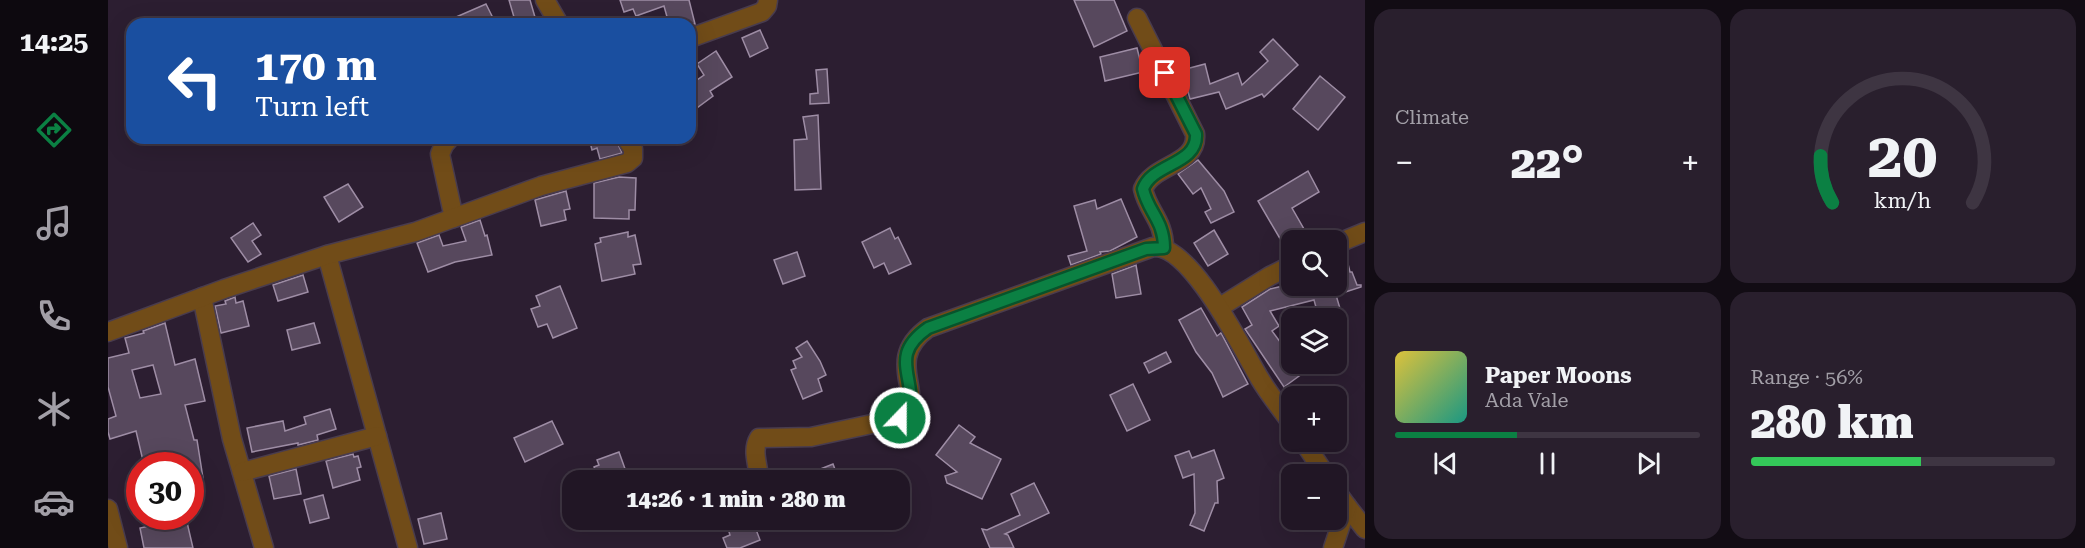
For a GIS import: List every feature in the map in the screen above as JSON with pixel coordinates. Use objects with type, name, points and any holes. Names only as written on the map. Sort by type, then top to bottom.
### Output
[{"type":"street","points":[[545,0],[556,18]]},
{"type":"street","points":[[696,36],[762,12],[768,0]]},
{"type":"street","points":[[1137,18],[1196,134],[1196,141],[1189,154],[1149,178],[1143,189],[1147,202],[1162,229],[1164,248]]},
{"type":"street","points":[[445,144],[440,154],[454,218]]},
{"type":"street","points":[[108,332],[202,297],[327,255],[415,232],[541,186],[627,163],[634,154],[629,144]]},
{"type":"street","points":[[1347,239],[1365,232]]},
{"type":"street","points":[[758,470],[755,452],[759,438],[811,436],[900,418],[906,414],[911,406],[907,382],[908,350],[918,335],[928,328],[1146,249],[1164,248],[1184,264],[1220,307],[1261,381],[1281,409]]},
{"type":"street","points":[[327,255],[408,548]]},
{"type":"street","points":[[1220,307],[1281,270]]},
{"type":"street","points":[[202,297],[232,439],[264,548]]},
{"type":"street","points":[[242,472],[377,436]]},
{"type":"street","points":[[1347,506],[1365,529]]},
{"type":"street","points":[[108,509],[118,548]]},
{"type":"street","points":[[1333,548],[1339,530]]},
{"type":"building","points":[[509,0],[530,0],[535,18],[514,18]]},
{"type":"building","points":[[620,0],[689,0],[694,18],[667,18],[664,6],[636,16],[633,9],[624,12]]},
{"type":"building","points":[[1074,0],[1114,0],[1127,31],[1094,47]]},
{"type":"building","points":[[486,4],[493,18],[454,18]]},
{"type":"building","points":[[760,30],[768,48],[750,57],[742,38]]},
{"type":"building","points":[[1273,39],[1298,65],[1264,97],[1262,94],[1226,109],[1219,92],[1190,99],[1182,70],[1205,64],[1210,84],[1238,73],[1242,85],[1268,61],[1260,52]]},
{"type":"building","points":[[1137,48],[1143,72],[1105,81],[1100,57]]},
{"type":"building","points":[[716,51],[732,77],[710,91],[713,96],[696,109],[696,81],[704,75],[697,64]]},
{"type":"building","points":[[827,69],[829,103],[810,104],[810,94],[818,93],[816,70]]},
{"type":"building","points":[[1320,76],[1345,97],[1318,130],[1293,109]]},
{"type":"building","points":[[818,115],[821,189],[795,190],[794,140],[807,139],[803,117]]},
{"type":"building","points":[[590,144],[618,144],[622,153],[600,159],[597,148],[592,150]]},
{"type":"building","points":[[1198,160],[1224,191],[1234,212],[1211,223],[1205,212],[1211,209],[1201,188],[1193,194],[1178,174]]},
{"type":"building","points":[[1308,171],[1319,192],[1292,208],[1305,230],[1281,230],[1281,240],[1258,201]]},
{"type":"building","points":[[619,177],[636,178],[635,210],[629,210],[629,219],[594,218],[594,183]]},
{"type":"building","points":[[348,184],[363,207],[339,222],[324,197]]},
{"type":"building","points":[[566,191],[570,209],[564,210],[566,220],[541,226],[535,200]]},
{"type":"building","points":[[1121,199],[1137,237],[1110,251],[1100,252],[1101,254],[1071,265],[1068,256],[1087,251],[1074,206],[1095,200],[1097,209]]},
{"type":"building","points":[[480,220],[492,255],[455,262],[428,272],[417,243],[439,235],[443,246],[466,241],[461,227]]},
{"type":"building","points":[[253,223],[261,235],[252,241],[261,254],[248,262],[231,238]]},
{"type":"building","points":[[890,228],[895,239],[898,237],[911,264],[889,274],[884,263],[874,268],[862,242]]},
{"type":"building","points":[[1214,230],[1228,254],[1208,266],[1194,243]]},
{"type":"building","points":[[628,232],[628,237],[635,235],[641,264],[633,265],[635,274],[602,281],[595,244],[601,242],[600,238]]},
{"type":"building","points":[[797,252],[805,276],[783,284],[774,260]]},
{"type":"building","points":[[1347,260],[1350,272],[1357,285],[1361,287],[1347,291]]},
{"type":"building","points":[[1136,265],[1141,294],[1116,298],[1112,274]]},
{"type":"building","points":[[303,275],[308,292],[278,301],[273,285]]},
{"type":"building","points":[[560,286],[577,328],[553,338],[547,324],[538,327],[531,309],[540,306],[536,296]]},
{"type":"building","points":[[1281,286],[1281,296],[1336,296],[1340,308],[1316,308],[1314,300],[1270,311],[1279,326],[1272,331],[1281,343],[1281,374],[1302,374],[1285,386],[1245,329],[1252,325],[1242,307],[1270,289]]},
{"type":"building","points":[[235,297],[236,303],[243,301],[249,326],[221,333],[215,306],[226,304],[225,301]]},
{"type":"building","points":[[1201,308],[1217,336],[1221,333],[1248,384],[1223,397],[1212,373],[1196,352],[1179,320]]},
{"type":"building","points":[[165,323],[175,365],[195,359],[205,401],[185,405],[199,452],[141,452],[136,431],[110,439],[108,419],[116,416],[108,387],[108,358],[129,353],[125,338],[144,333],[143,331]],"holes":[[[153,365],[161,394],[140,398],[132,370]]]},
{"type":"building","points":[[314,323],[320,343],[292,350],[287,330]]},
{"type":"building","points":[[807,341],[826,375],[818,379],[822,391],[803,399],[791,370],[796,368],[793,361],[802,357],[796,348]]},
{"type":"building","points":[[1166,352],[1171,362],[1149,373],[1144,363]]},
{"type":"building","points":[[1133,384],[1150,420],[1127,431],[1110,395]]},
{"type":"building","points":[[330,409],[336,429],[317,435],[318,440],[252,452],[247,428],[283,421],[285,431],[306,424],[304,417]]},
{"type":"building","points":[[552,421],[563,444],[525,462],[514,438]]},
{"type":"building","points":[[959,425],[975,437],[970,443],[1001,459],[982,499],[947,483],[945,476],[957,472],[936,455]]},
{"type":"building","points":[[1214,450],[1224,478],[1217,481],[1218,503],[1215,503],[1204,531],[1190,525],[1195,513],[1194,474],[1183,478],[1175,456],[1189,451],[1192,458]]},
{"type":"building","points":[[619,452],[625,470],[595,470],[594,467],[599,465],[597,460]]},
{"type":"building","points":[[353,454],[354,457],[358,456],[361,467],[357,468],[360,480],[333,488],[326,461]]},
{"type":"building","points":[[833,464],[835,470],[818,470]]},
{"type":"building","points":[[296,469],[301,494],[274,499],[269,476]]},
{"type":"building","points":[[1034,483],[1049,513],[1005,534],[1008,535],[1014,548],[990,548],[982,529],[987,530],[1020,515],[1011,494]]},
{"type":"building","points":[[323,495],[329,518],[310,523],[304,500]]},
{"type":"building","points":[[441,513],[447,539],[424,544],[418,519]]},
{"type":"building","points":[[140,530],[189,530],[193,548],[144,548]]},
{"type":"building","points":[[728,530],[756,530],[760,540],[740,548],[727,548],[723,538],[730,535]]},
{"type":"route","points":[[900,418],[911,406],[907,382],[908,350],[918,335],[928,328],[1146,249],[1164,248],[1164,237],[1159,220],[1147,202],[1143,189],[1149,178],[1189,154],[1196,141],[1196,134],[1165,73]]}]
